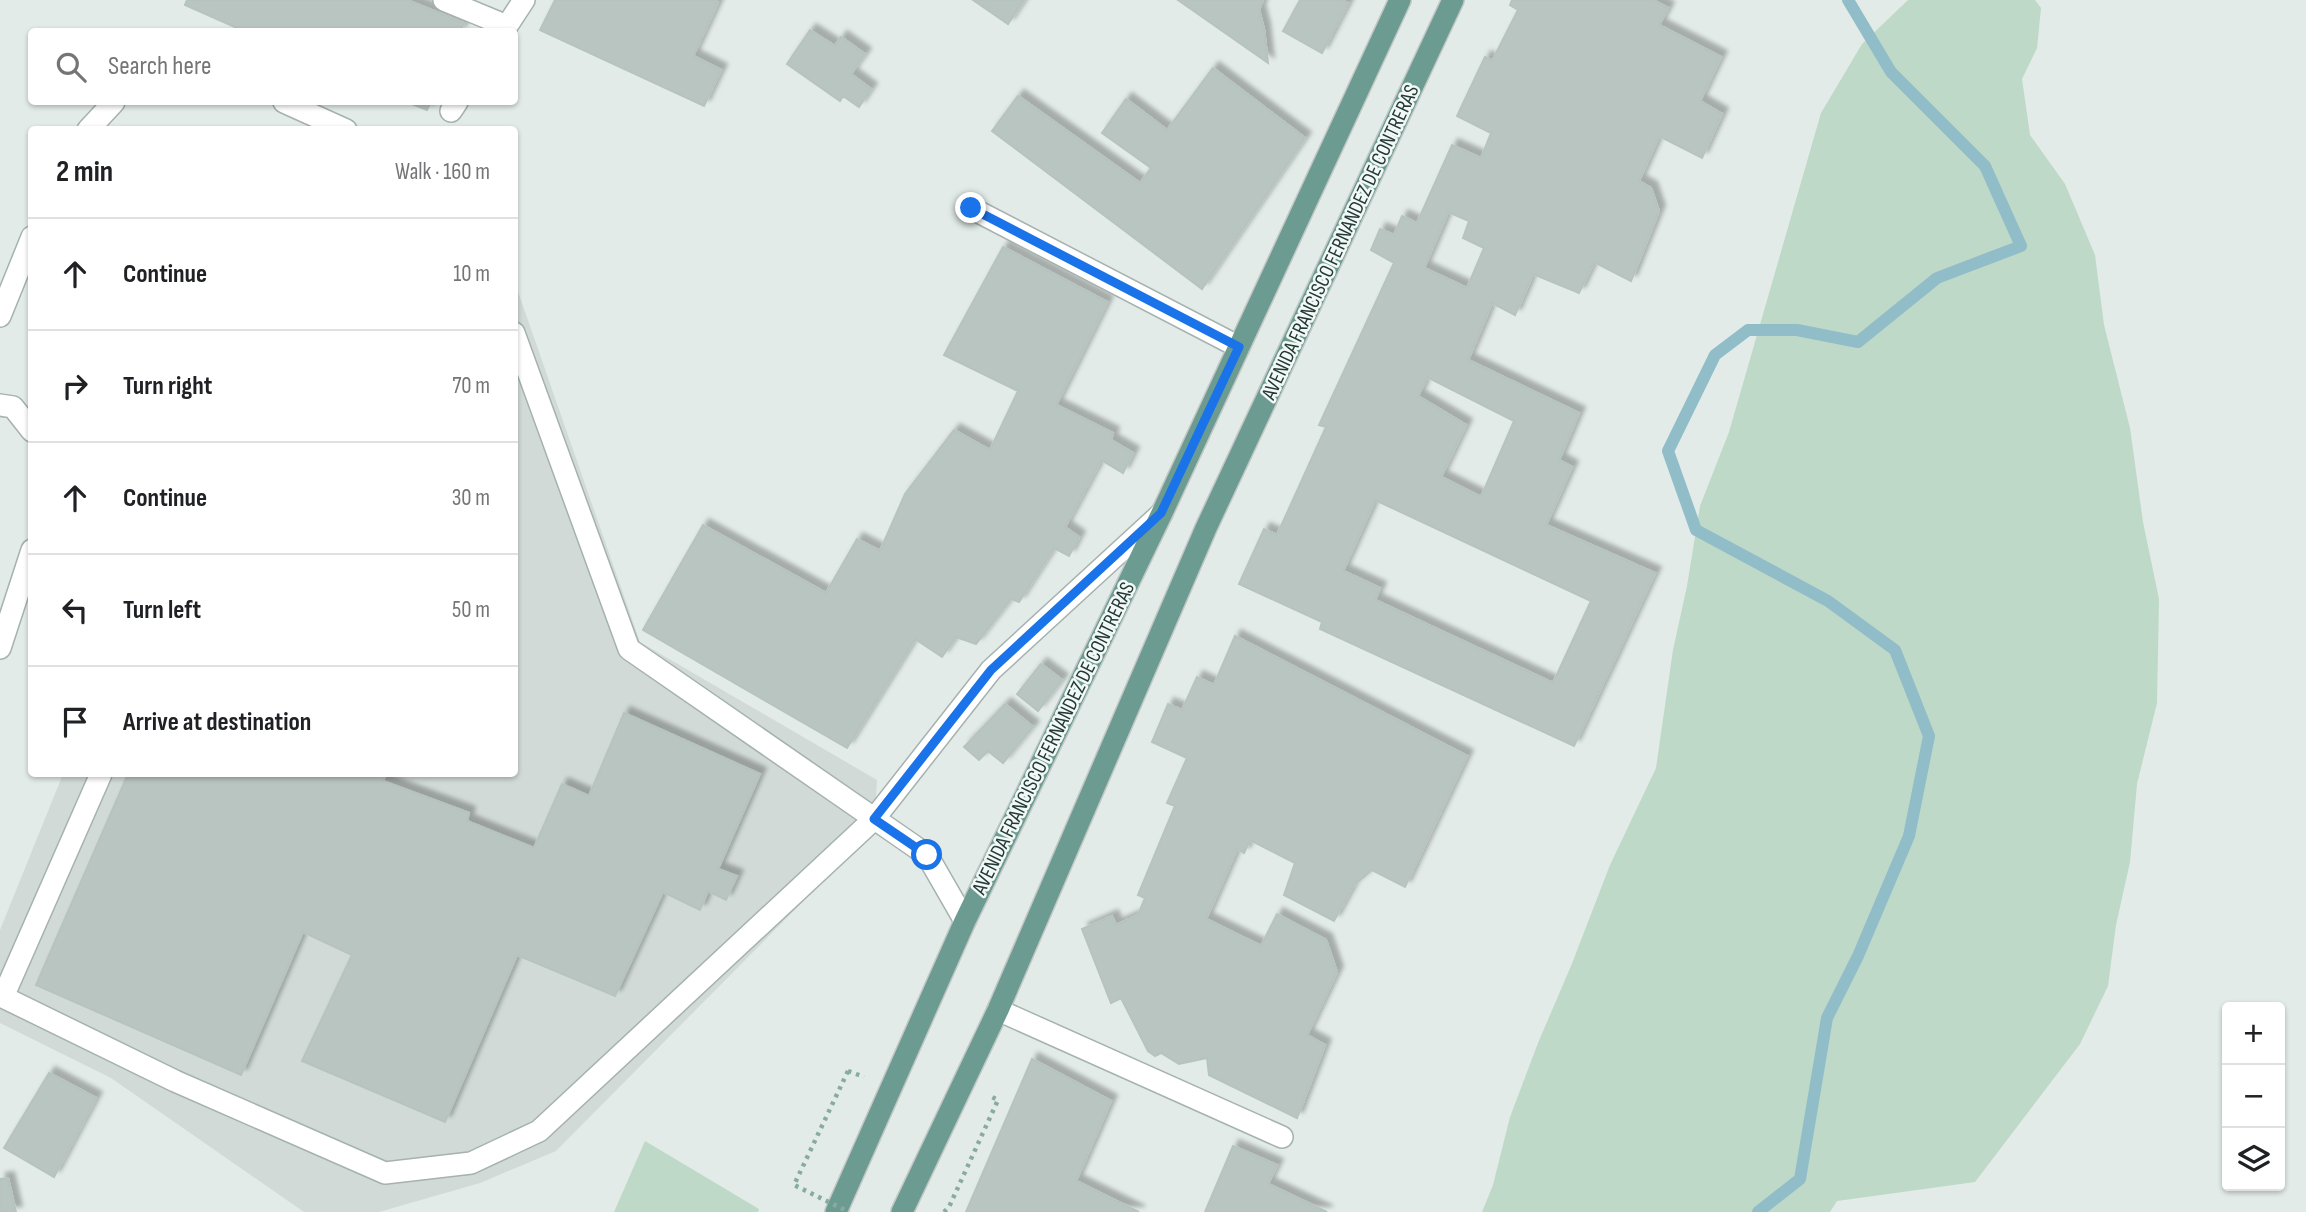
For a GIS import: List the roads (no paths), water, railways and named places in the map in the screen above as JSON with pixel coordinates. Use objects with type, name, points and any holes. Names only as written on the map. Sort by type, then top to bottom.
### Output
[{"type":"main road","name":"AVENIDA FRANCISCO FERNANDEZ DE CONTRERAS","points":[[835,1212],[965,921],[1161,513],[1401,0]]},
{"type":"main road","name":"AVENIDA FRANCISCO FERNANDEZ DE CONTRERAS","points":[[902,1212],[998,1010],[1206,528],[1454,0]]},
{"type":"street","points":[[444,0],[503,28]]},
{"type":"street","points":[[506,28],[524,0]]},
{"type":"street","points":[[92,126],[111,105]]},
{"type":"street","points":[[291,105],[336,126]]},
{"type":"street","points":[[971,208],[1239,347]]},
{"type":"street","points":[[0,316],[28,247]]},
{"type":"street","points":[[518,344],[629,649],[927,855],[965,921]]},
{"type":"street","points":[[0,405],[13,407],[28,426]]},
{"type":"street","points":[[100,777],[3,997],[175,1081],[385,1173],[471,1163],[539,1131],[874,819],[991,670],[1161,513]]},
{"type":"street","points":[[0,648],[28,562]]},
{"type":"street","points":[[998,1010],[1282,1137]]},
{"type":"waterway","points":[[1758,1212],[1800,1179],[1827,1018],[1858,956],[1909,836],[1929,736],[1895,650],[1828,601],[1696,530],[1668,451],[1715,355],[1748,330],[1797,330],[1858,342],[1937,278],[2021,246],[1985,166],[1891,72],[1848,0]]}]
